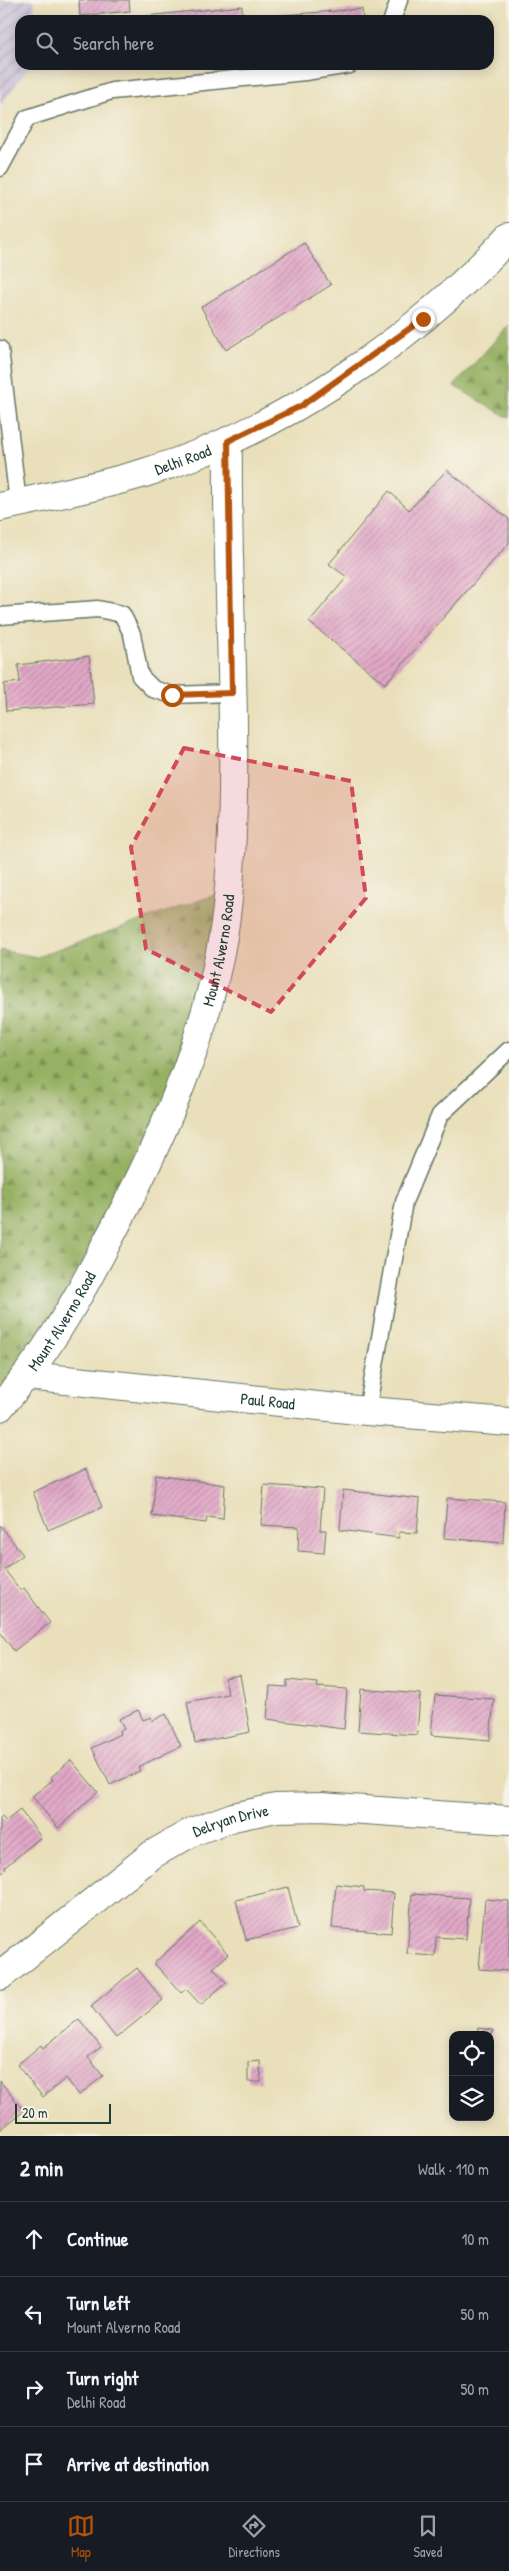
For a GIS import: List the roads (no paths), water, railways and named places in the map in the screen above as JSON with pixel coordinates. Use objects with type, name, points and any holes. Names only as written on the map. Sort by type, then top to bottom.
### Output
[{"type":"street","name":"Delhi Road","points":[[9,505],[144,473],[228,441],[301,406],[423,319],[479,269],[509,237]]},
{"type":"street","name":"Mount Alverno Road","points":[[0,1407],[27,1376],[73,1307],[133,1194],[175,1098],[201,1025],[220,957],[229,890],[234,786],[228,441]]},
{"type":"street","name":"Paul Road","points":[[27,1376],[366,1411],[509,1422]]},
{"type":"street","name":"Delryan Drive","points":[[0,1976],[153,1854],[192,1832],[233,1817],[276,1808],[321,1806],[509,1820]]},
{"type":"lane","points":[[394,15],[399,0]]},
{"type":"lane","points":[[0,168],[27,118],[112,91],[318,70]]},
{"type":"lane","points":[[0,349],[9,505]]},
{"type":"lane","points":[[0,616],[98,609],[122,614],[132,634],[140,676],[153,689],[172,695],[232,693]]},
{"type":"lane","points":[[366,1411],[404,1202],[440,1115],[509,1050]]}]
